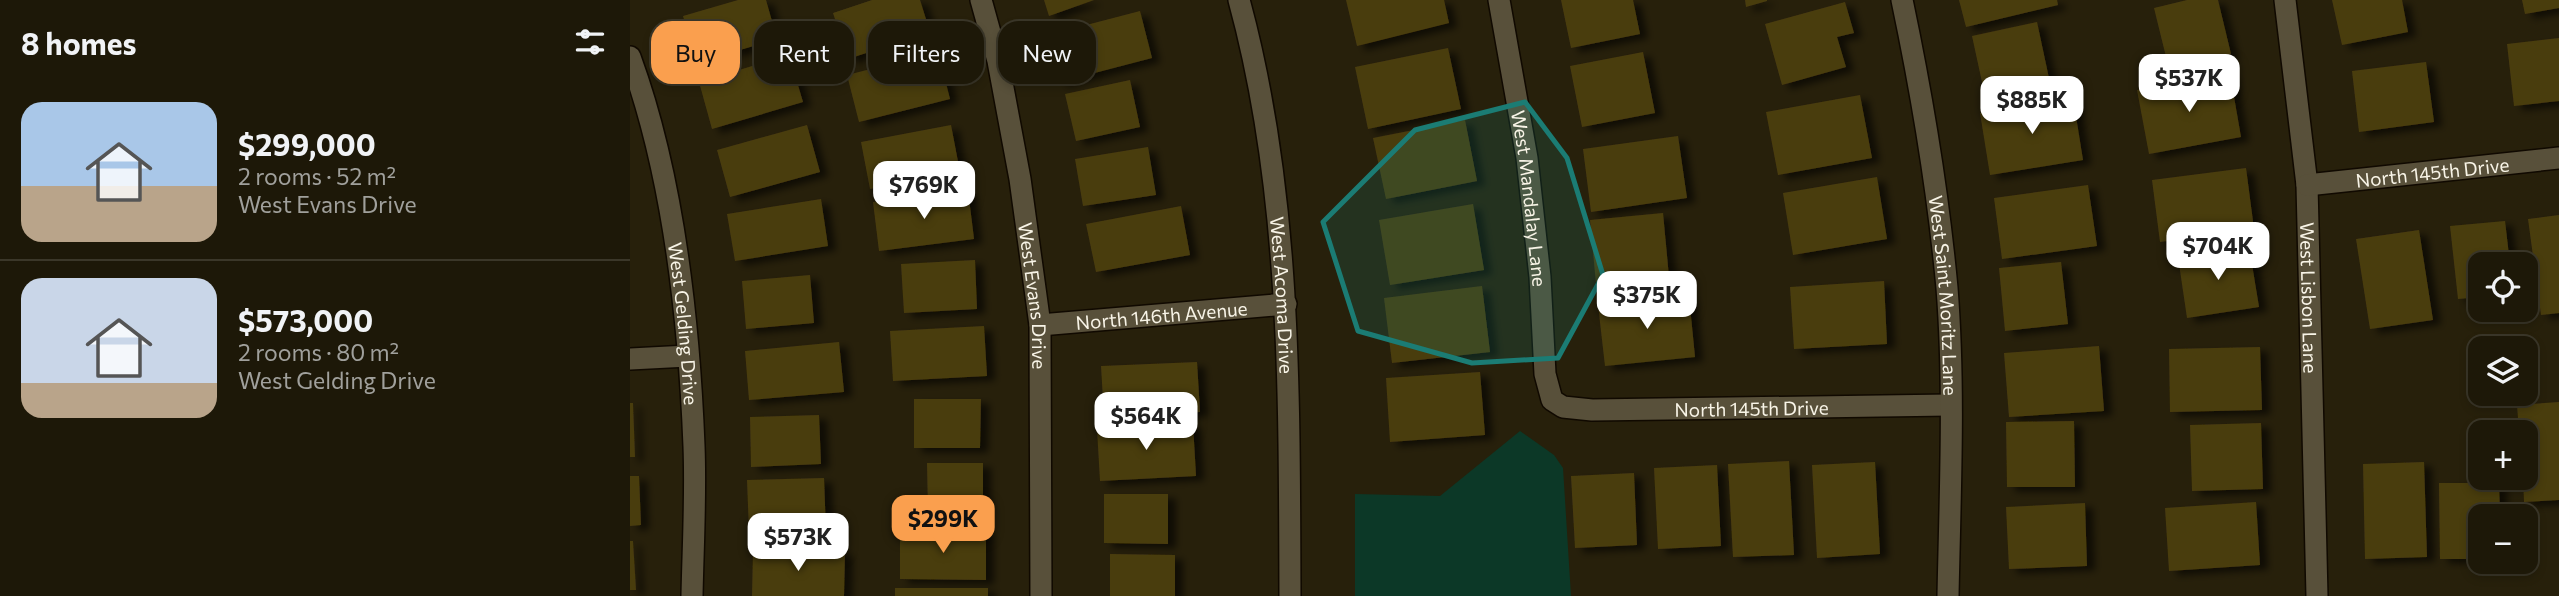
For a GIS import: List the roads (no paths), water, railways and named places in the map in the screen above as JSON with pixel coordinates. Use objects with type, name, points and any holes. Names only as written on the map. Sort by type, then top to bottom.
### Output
[{"type":"street","name":"West Evans Drive","points":[[981,0],[998,61],[1020,179],[1040,325],[1041,596]]},
{"type":"street","name":"West Acoma Drive","points":[[1239,0],[1258,88],[1275,193],[1286,304],[1290,596]]},
{"type":"street","name":"West Mandalay Lane","points":[[1499,0],[1527,158],[1540,276],[1545,374],[1552,400]]},
{"type":"street","name":"West Saint Moritz Lane","points":[[1902,0],[1925,123],[1947,290],[1951,405],[1948,596]]},
{"type":"street","name":"West Lisbon Lane","points":[[2285,0],[2307,185],[2317,596]]},
{"type":"street","name":"West Gelding Drive","points":[[630,57],[664,176],[688,356],[694,447],[692,596]]},
{"type":"street","name":"North 145th Drive","points":[[2307,185],[2559,158]]},
{"type":"street","name":"North 146th Avenue","points":[[1040,325],[1286,304]]},
{"type":"street","points":[[630,359],[688,356]]},
{"type":"street","name":"North 145th Drive","points":[[1552,400],[1563,407],[1591,410],[1951,405]]}]
